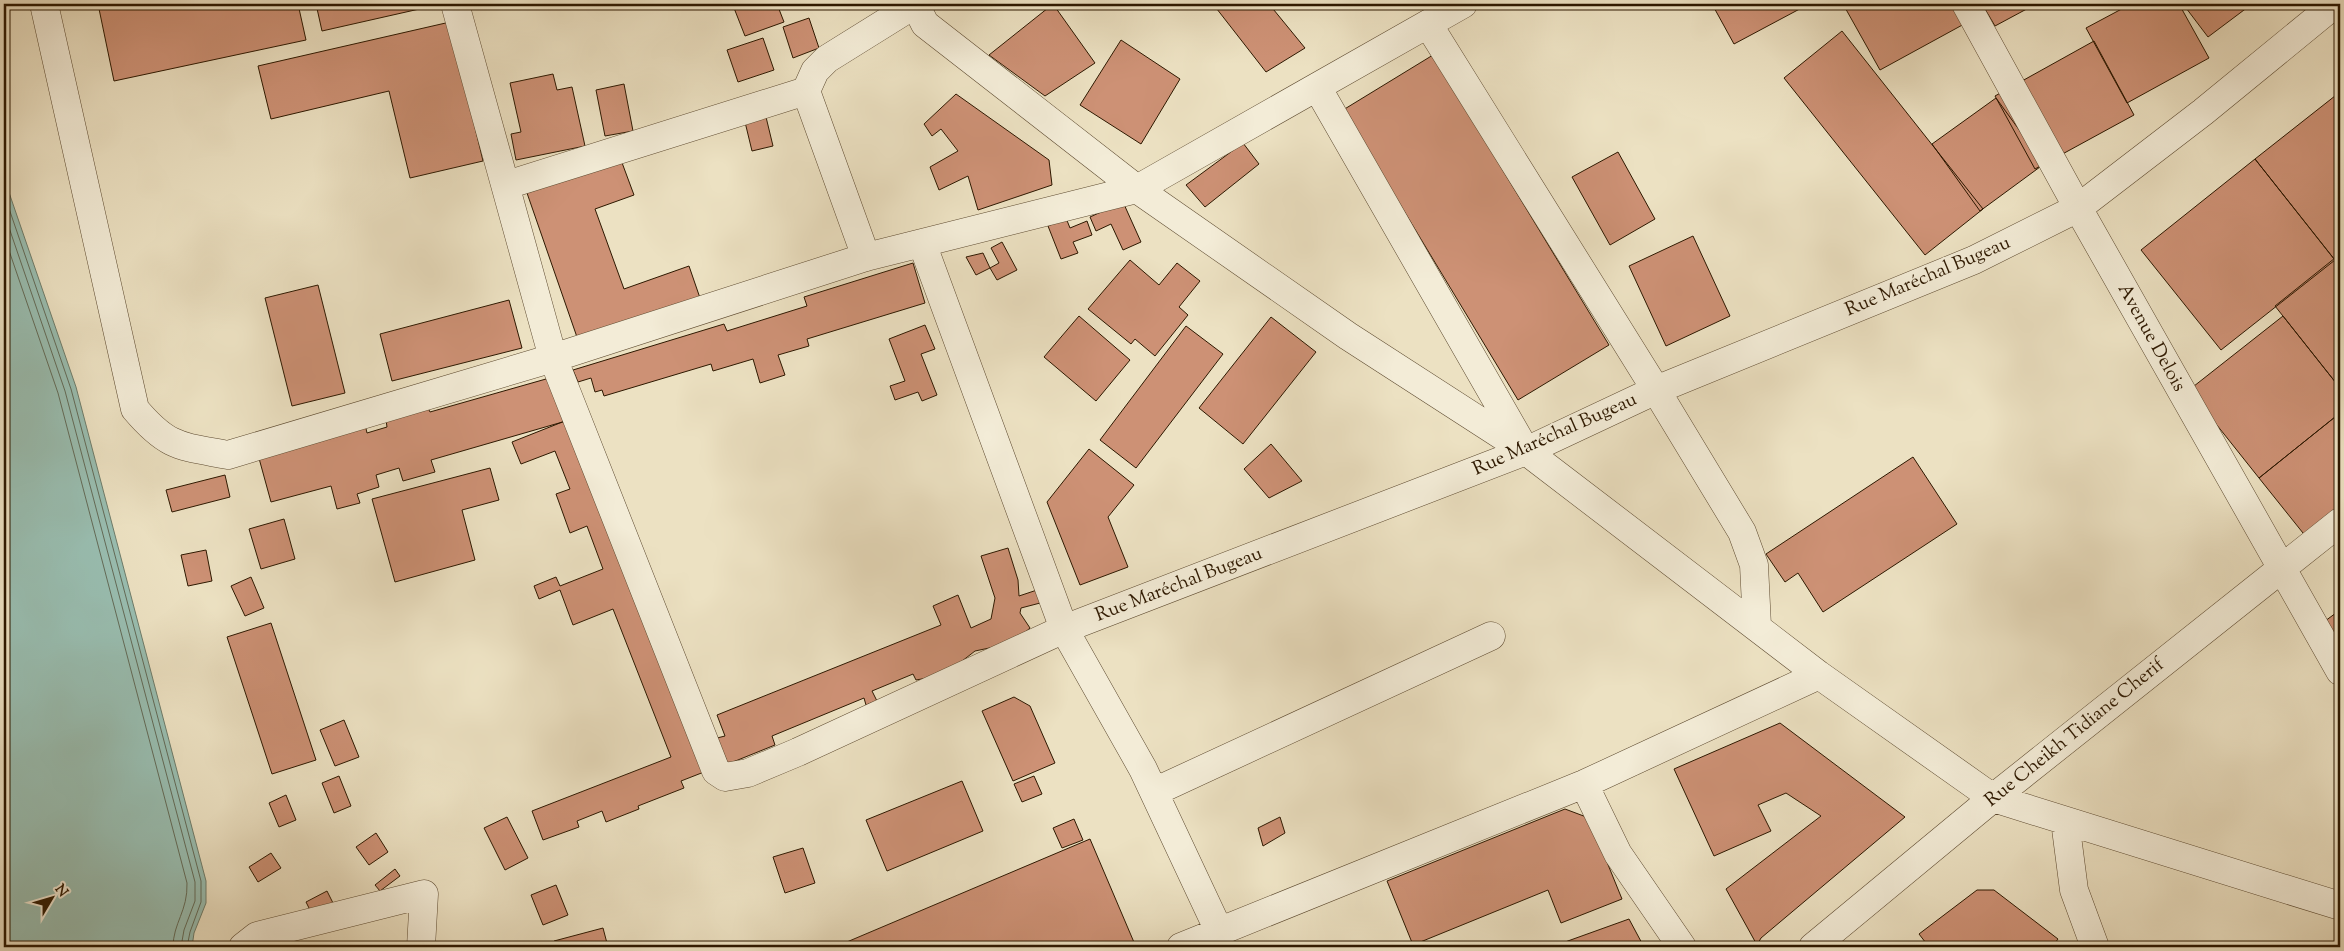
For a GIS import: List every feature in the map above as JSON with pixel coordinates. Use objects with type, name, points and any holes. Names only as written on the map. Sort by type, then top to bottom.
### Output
[{"type":"street","points":[[44,4],[136,409],[155,432],[176,445],[228,455],[553,358],[866,258],[1138,189],[1463,4]]},
{"type":"street","points":[[455,4],[507,185],[553,358]]},
{"type":"street","name":"Avenue Delois","points":[[1966,4],[2078,208],[2340,671]]},
{"type":"street","name":"Rue Maréchal Bugeau","points":[[553,358],[716,771],[725,777],[748,773],[798,752],[1064,629],[1526,451],[1656,390],[1974,260],[2078,208],[2203,112],[2335,4]]},
{"type":"street","points":[[866,258],[806,91],[815,71],[826,59],[910,10],[1138,189],[1348,336],[1526,451],[1819,675],[1993,798],[2340,906]]},
{"type":"street","points":[[1428,24],[1656,390],[1742,532],[1754,565],[1757,626]]},
{"type":"street","points":[[1317,87],[1526,451]]},
{"type":"street","points":[[507,185],[806,91]]},
{"type":"street","points":[[922,243],[1064,629],[1154,792],[1219,931]]},
{"type":"street","name":"Rue Cheikh Tidiane Cherif","points":[[1813,947],[1993,798],[2340,522]]},
{"type":"street","points":[[1154,792],[1491,636]]},
{"type":"street","points":[[1186,946],[1584,784],[1819,675]]},
{"type":"street","points":[[1584,784],[1618,854],[1682,947]]},
{"type":"street","points":[[2065,821],[2074,890],[2087,931],[2095,947]]},
{"type":"street","points":[[243,947],[257,936],[424,894],[420,947]]},
{"type":"water","points":[[4,178],[76,387],[206,881],[206,903],[194,933],[192,947],[4,947]]},
{"type":"building","points":[[98,4],[164,4],[165,8],[187,4],[298,4],[306,40],[114,81]]},
{"type":"building","points":[[316,4],[437,4],[437,5],[322,31]]},
{"type":"building","points":[[745,4],[777,4],[784,22],[745,36],[734,8]]},
{"type":"building","points":[[1053,4],[1095,63],[1045,96],[989,55]]},
{"type":"building","points":[[1213,4],[1269,4],[1305,48],[1266,72]]},
{"type":"building","points":[[1712,4],[1809,4],[1734,44]]},
{"type":"building","points":[[1843,4],[1955,4],[1966,23],[1880,70]]},
{"type":"building","points":[[1982,4],[2036,4],[1995,26]]},
{"type":"building","points":[[2131,4],[2179,4],[2209,58],[2127,103],[2086,28]]},
{"type":"building","points":[[2183,4],[2252,4],[2208,37]]},
{"type":"building","points":[[809,18],[819,48],[793,58],[783,27]]},
{"type":"building","points":[[450,22],[483,161],[410,178],[389,91],[271,119],[258,66]]},
{"type":"building","points":[[1842,31],[1983,209],[1925,255],[1784,78]]},
{"type":"building","points":[[763,38],[774,70],[738,82],[727,50]]},
{"type":"building","points":[[1121,40],[1180,79],[1141,144],[1080,105]]},
{"type":"building","points":[[2094,41],[2134,115],[2035,169],[1995,96]]},
{"type":"building","points":[[1433,55],[1609,345],[1518,400],[1343,110]]},
{"type":"building","points":[[553,74],[557,90],[572,87],[585,146],[516,160],[511,134],[521,132],[510,83]]},
{"type":"building","points":[[624,84],[633,131],[605,136],[596,90]]},
{"type":"building","points":[[2340,92],[2340,254],[2334,259],[2255,159]]},
{"type":"building","points":[[956,94],[1049,160],[1052,185],[978,210],[968,176],[939,190],[930,167],[958,151],[941,129],[932,136],[924,124]]},
{"type":"building","points":[[1996,98],[2044,164],[1980,211],[1932,144]]},
{"type":"building","points":[[766,117],[773,146],[752,151],[745,122]]},
{"type":"building","points":[[1243,143],[1259,164],[1205,207],[1186,185]]},
{"type":"building","points":[[1618,152],[1655,219],[1610,245],[1572,177]]},
{"type":"building","points":[[2255,159],[2335,260],[2221,350],[2141,250]]},
{"type":"building","points":[[621,160],[634,195],[595,209],[624,289],[689,266],[700,298],[578,340],[527,193]]},
{"type":"building","points":[[1123,202],[1141,242],[1123,250],[1111,224],[1096,231],[1090,217]]},
{"type":"building","points":[[1066,218],[1070,228],[1087,221],[1092,235],[1073,242],[1078,253],[1061,259],[1048,226]]},
{"type":"building","points":[[1693,236],[1730,316],[1666,346],[1629,266]]},
{"type":"building","points":[[1002,242],[1017,270],[997,280],[990,268],[999,263],[991,248]]},
{"type":"building","points":[[983,253],[990,268],[976,275],[966,257]]},
{"type":"building","points":[[2340,254],[2340,388],[2275,306]]},
{"type":"building","points":[[1130,260],[1159,285],[1177,263],[1200,281],[1179,307],[1188,315],[1155,356],[1135,339],[1131,344],[1088,309]]},
{"type":"building","points":[[913,263],[925,303],[807,339],[809,346],[778,355],[785,375],[760,383],[753,359],[713,371],[711,364],[604,396],[602,390],[595,392],[591,378],[578,382],[573,370],[724,324],[727,331],[807,306],[804,297]]},
{"type":"building","points":[[318,285],[345,393],[292,406],[265,298]]},
{"type":"building","points":[[509,300],[522,348],[392,381],[380,334]]},
{"type":"building","points":[[1079,316],[1130,360],[1096,401],[1044,357]]},
{"type":"building","points":[[2283,316],[2340,388],[2340,413],[2259,478],[2189,390]]},
{"type":"building","points":[[1271,317],[1316,352],[1243,444],[1199,408]]},
{"type":"building","points":[[925,325],[935,349],[921,354],[937,395],[922,401],[918,392],[895,400],[890,386],[905,381],[889,339]]},
{"type":"building","points":[[1186,326],[1223,354],[1136,468],[1100,440]]},
{"type":"building","points":[[553,377],[566,421],[431,460],[435,472],[403,481],[399,468],[376,475],[379,487],[357,494],[360,503],[337,509],[331,486],[271,502],[257,451],[364,420],[367,433],[387,427],[386,420],[428,408],[430,412]]},
{"type":"building","points":[[2340,413],[2340,511],[2307,538],[2259,478]]},
{"type":"building","points":[[580,415],[704,772],[681,781],[684,788],[638,806],[639,809],[606,822],[602,811],[577,821],[579,827],[543,840],[532,811],[671,757],[613,609],[573,625],[560,590],[539,599],[534,586],[556,577],[560,586],[603,569],[587,526],[570,533],[556,494],[570,489],[555,451],[521,464],[512,442]]},
{"type":"building","points":[[1271,444],[1302,481],[1269,498],[1244,469]]},
{"type":"building","points":[[1089,449],[1134,485],[1108,517],[1128,567],[1080,585],[1047,502]]},
{"type":"building","points":[[1913,457],[1957,524],[1823,612],[1798,573],[1785,582],[1766,554]]},
{"type":"building","points":[[490,468],[499,500],[462,510],[475,560],[395,582],[372,499]]},
{"type":"building","points":[[225,475],[230,497],[172,512],[166,490]]},
{"type":"building","points":[[284,519],[295,559],[261,569],[249,529]]},
{"type":"building","points":[[1008,548],[1018,580],[1019,596],[1040,589],[1044,602],[1021,608],[1020,613],[1030,628],[1013,643],[975,651],[944,675],[916,680],[913,674],[872,691],[877,701],[866,705],[864,698],[772,736],[775,745],[728,764],[717,738],[725,736],[717,715],[941,625],[933,606],[958,595],[971,628],[991,619],[995,598],[981,556]]},
{"type":"building","points":[[206,550],[212,581],[188,586],[181,555]]},
{"type":"building","points":[[251,577],[264,608],[245,616],[231,586]]},
{"type":"building","points":[[2340,610],[2340,650],[2321,624]]},
{"type":"building","points":[[271,623],[316,760],[272,774],[227,637]]},
{"type":"building","points":[[1014,697],[1030,706],[1055,763],[1013,781],[982,711]]},
{"type":"building","points":[[344,720],[359,757],[335,766],[320,730]]},
{"type":"building","points":[[1780,723],[1905,817],[1761,938],[1757,945],[1726,889],[1821,816],[1786,793],[1758,805],[1771,831],[1714,856],[1674,769]]},
{"type":"building","points":[[339,776],[351,806],[334,813],[322,783]]},
{"type":"building","points":[[1034,776],[1042,794],[1022,802],[1014,784]]},
{"type":"building","points":[[962,781],[983,831],[887,871],[866,820]]},
{"type":"building","points":[[286,795],[296,820],[279,827],[269,803]]},
{"type":"building","points":[[1565,809],[1589,818],[1622,899],[1561,923],[1548,890],[1413,945],[1387,881]]},
{"type":"building","points":[[507,817],[528,858],[505,870],[484,828]]},
{"type":"building","points":[[1280,817],[1285,833],[1263,846],[1258,828]]},
{"type":"building","points":[[1074,819],[1083,840],[1062,848],[1053,828]]},
{"type":"building","points":[[376,833],[388,852],[369,865],[356,847]]},
{"type":"building","points":[[1090,839],[1136,947],[835,947]]},
{"type":"building","points":[[803,848],[815,883],[785,893],[773,857]]},
{"type":"building","points":[[271,853],[281,868],[258,882],[249,867]]},
{"type":"building","points":[[395,869],[400,876],[380,891],[375,885]]},
{"type":"building","points":[[556,885],[568,915],[543,925],[531,895]]},
{"type":"building","points":[[1977,890],[1994,890],[2058,939],[2052,947],[1929,947],[1919,934]]},
{"type":"building","points":[[327,891],[333,903],[312,914],[306,902]]},
{"type":"building","points":[[1629,919],[1644,947],[1567,947],[1565,942]]},
{"type":"building","points":[[603,928],[608,947],[556,947],[554,941]]}]
